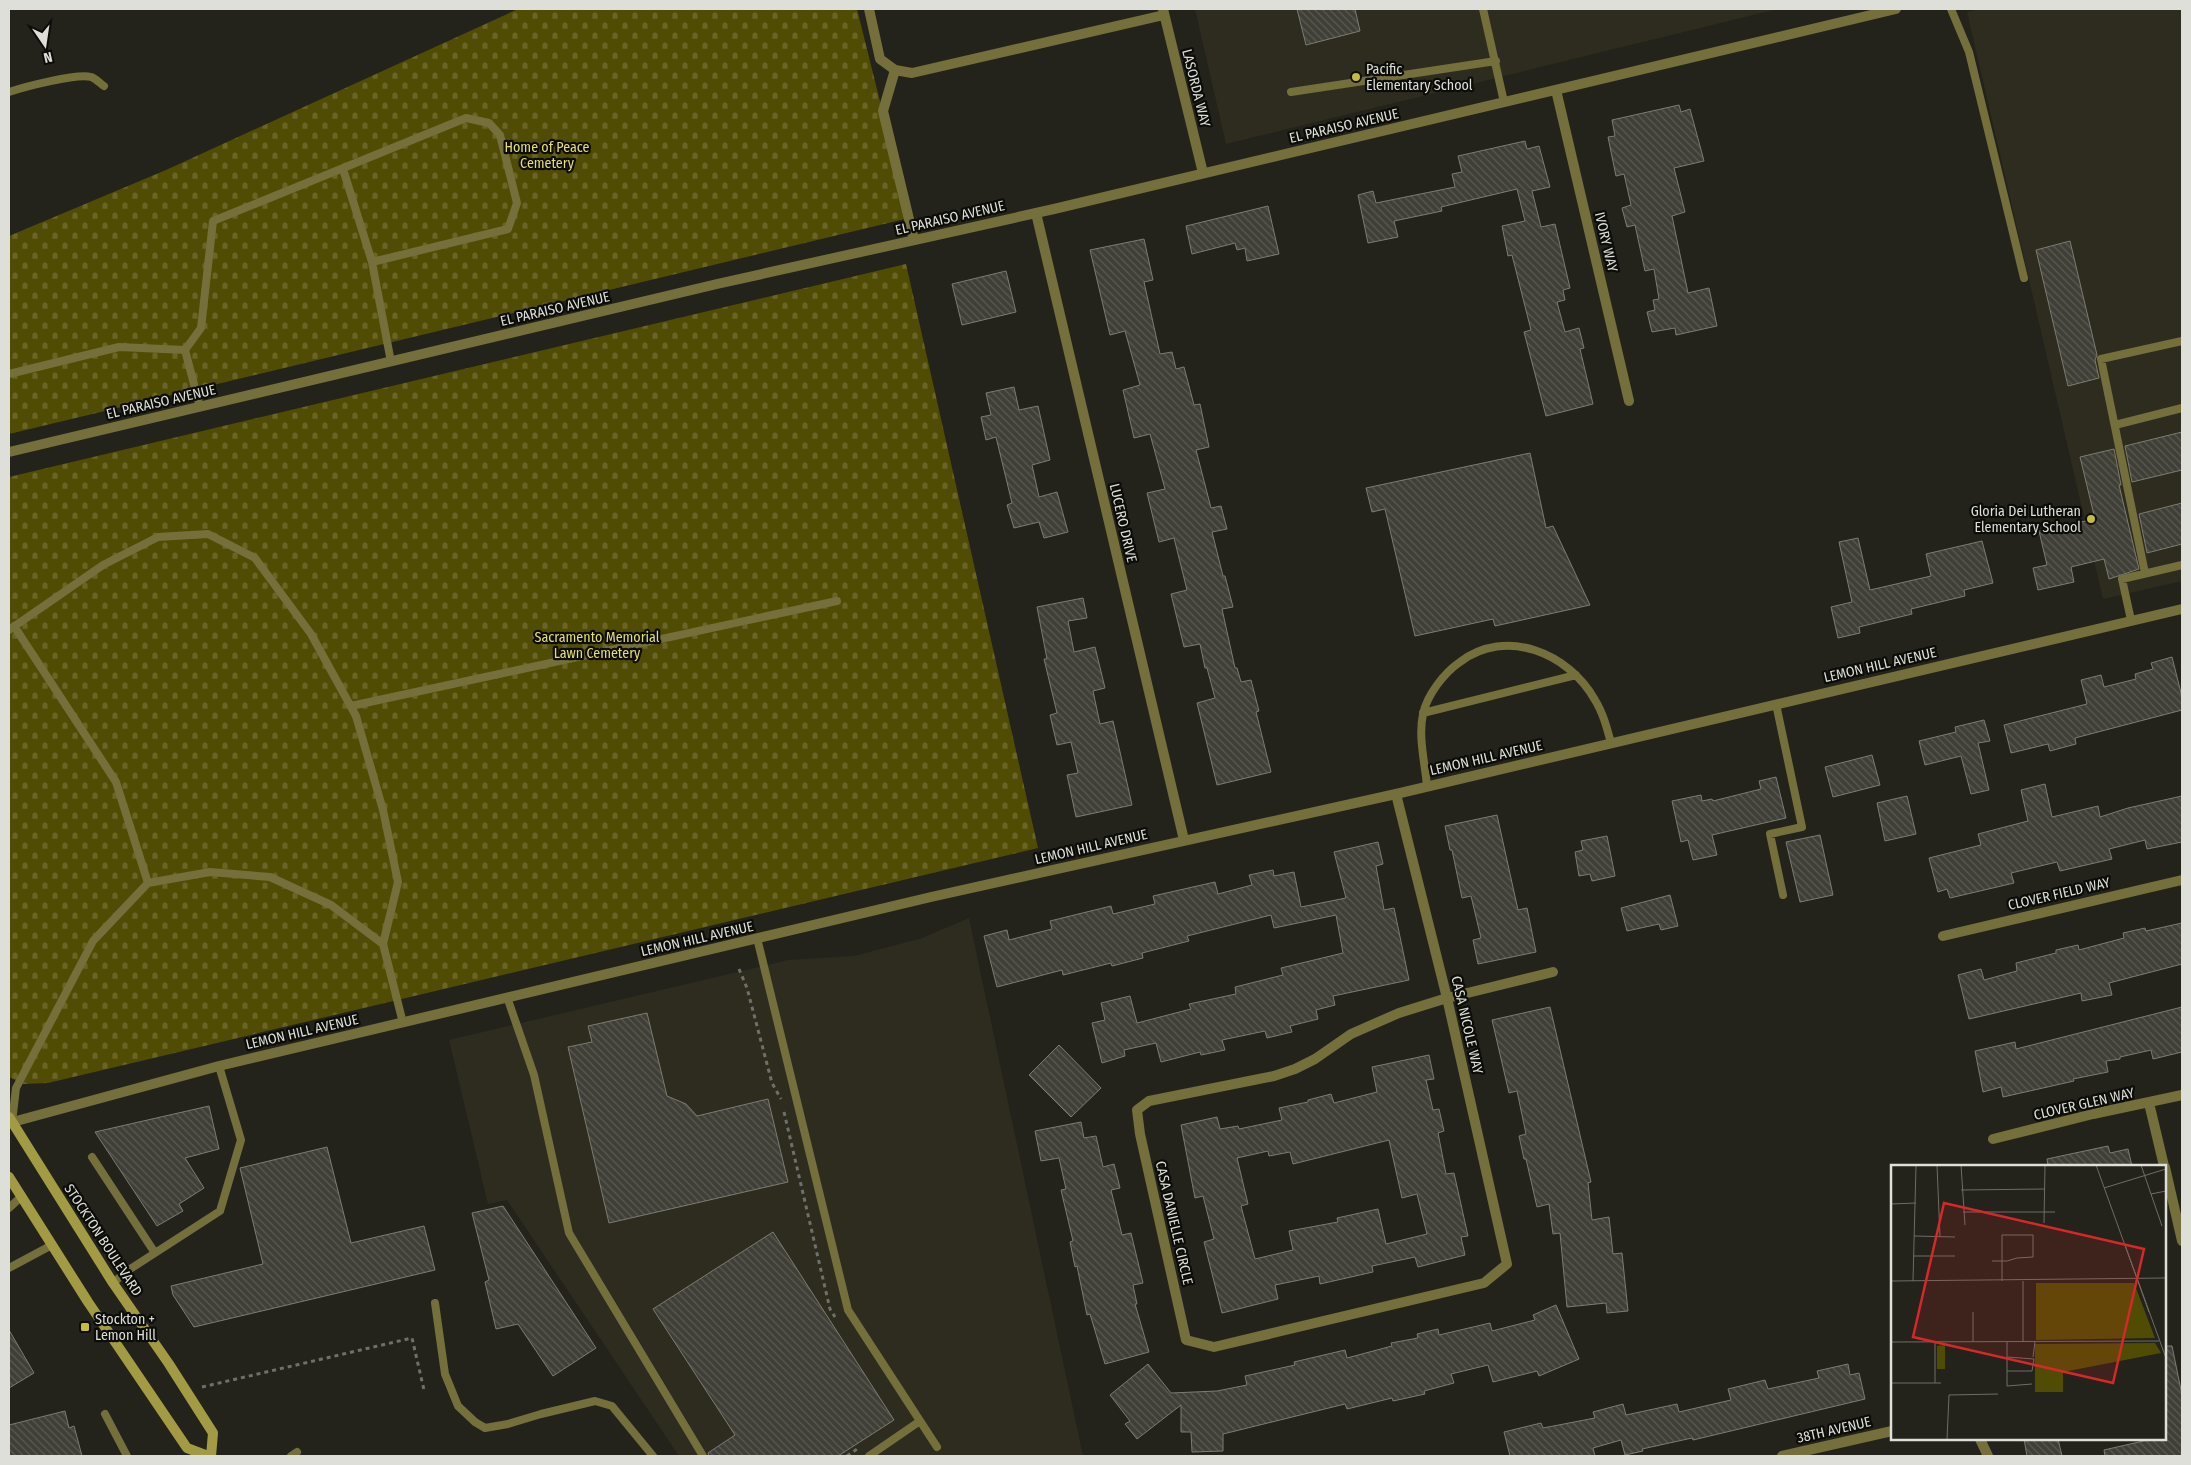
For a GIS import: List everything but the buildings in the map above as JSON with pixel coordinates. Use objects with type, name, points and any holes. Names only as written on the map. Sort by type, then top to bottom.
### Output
[{"type":"main road","name":"STOCKTON BOULEVARD","points":[[9,1177],[52,1245],[188,1448],[210,1456],[213,1433],[169,1364],[113,1283],[10,1121]]},
{"type":"street","points":[[869,9],[880,59],[896,70],[912,73],[1163,12]]},
{"type":"street","name":"EL PARAISO AVENUE","points":[[9,452],[1036,213],[1896,9]]},
{"type":"street","name":"LASORDA WAY","points":[[1163,12],[1202,173]]},
{"type":"street","points":[[896,70],[883,110],[914,240]]},
{"type":"street","name":"IVORY WAY","points":[[1556,90],[1629,401]]},
{"type":"street","name":"LUCERO DRIVE","points":[[1036,213],[1184,840]]},
{"type":"street","name":"LEMON HILL AVENUE","points":[[10,1121],[219,1066],[757,938],[1184,840],[1396,794],[2182,609]]},
{"type":"street","name":"CASA NICOLE WAY","points":[[1396,794],[1447,998],[1507,1264]]},
{"type":"street","name":"CLOVER FIELD WAY","points":[[1943,936],[2182,880]]},
{"type":"street","points":[[1447,998],[1553,972]]},
{"type":"street","name":"CASA DANIELLE CIRCLE","points":[[1447,998],[1399,1013],[1351,1034],[1315,1059],[1295,1069],[1274,1076],[1149,1101],[1137,1110],[1140,1134],[1186,1340],[1214,1347],[1484,1283],[1507,1264]]},
{"type":"street","name":"CLOVER GLEN WAY","points":[[1992,1140],[2093,1114],[2182,1095]]},
{"type":"street","points":[[2150,1103],[2165,1165]]},
{"type":"street","points":[[2166,1171],[2182,1241]]},
{"type":"street","name":"38TH AVENUE","points":[[1782,1456],[1891,1431]]},
{"type":"street","points":[[1980,1440],[1988,1456]]},
{"type":"lane","points":[[1483,9],[1504,102]]},
{"type":"lane","points":[[1951,9],[1969,52],[2024,278]]},
{"type":"lane","points":[[1291,92],[1496,61]]},
{"type":"lane","points":[[9,92],[29,85],[54,82],[70,77],[92,77],[104,86]]},
{"type":"lane","points":[[185,350],[201,328],[213,222],[466,118],[489,123],[500,134],[517,203],[508,229],[372,262]]},
{"type":"lane","points":[[343,168],[372,262],[391,362]]},
{"type":"lane","points":[[2145,573],[2101,359],[2182,341]]},
{"type":"lane","points":[[9,374],[120,347],[185,350]]},
{"type":"lane","points":[[185,350],[200,407]]},
{"type":"lane","points":[[2115,425],[2182,408]]},
{"type":"lane","points":[[148,883],[116,782],[11,628],[103,565],[158,537],[208,534],[255,558],[311,634],[356,716],[383,810],[398,882],[383,944],[403,1023]]},
{"type":"lane","points":[[2131,620],[2122,578],[2182,565]]},
{"type":"lane","points":[[351,706],[837,602]]},
{"type":"lane","points":[[1427,786],[1421,743],[1423,712],[1434,691],[1450,669],[1469,654],[1489,647],[1508,645],[1537,649],[1562,663],[1576,675],[1595,699],[1605,719],[1611,743]]},
{"type":"lane","points":[[1423,712],[1576,675]]},
{"type":"lane","points":[[1776,704],[1802,827],[1770,834],[1783,895]]},
{"type":"lane","points":[[10,1121],[16,1088],[93,941],[148,883],[210,872],[270,877],[330,905],[383,944]]},
{"type":"lane","points":[[757,938],[848,1310],[937,1447]]},
{"type":"lane","points":[[507,998],[534,1075],[570,1233],[703,1456]]},
{"type":"lane","points":[[113,1283],[220,1211],[241,1140],[219,1066]]},
{"type":"lane","points":[[92,1158],[155,1253]]},
{"type":"lane","points":[[9,1208],[22,1196]]},
{"type":"lane","points":[[9,1268],[52,1245]]},
{"type":"lane","points":[[435,1303],[445,1374],[458,1406],[475,1422],[485,1428],[508,1424],[595,1401],[612,1406],[653,1456]]},
{"type":"lane","points":[[106,1414],[128,1456]]},
{"type":"lane","points":[[868,1456],[920,1421]]},
{"type":"path","points":[[202,1388],[412,1338],[424,1390]]},
{"type":"shaded area","name":"Pacific Elementary School","points":[[1195,9],[1778,9],[1226,144]]},
{"type":"shaded area","points":[[1979,9],[2182,9],[2182,581],[2103,599],[1967,12]]},
{"type":"shaded area","points":[[969,918],[1083,1456],[679,1456],[507,1200],[488,1204],[449,1040],[788,960],[854,956],[922,938]]},
{"type":"green space","name":"Home of Peace Cemetery","points":[[518,9],[857,9],[909,218],[9,434],[9,236],[166,170]]},
{"type":"green space","name":"Sacramento Memorial Lawn Cemetery","points":[[906,264],[1038,848],[48,1083],[23,1084],[9,1077],[9,477]]},
{"type":"place","name":"Pacific Elementary School","points":[[1356,77]]},
{"type":"place","name":"Gloria Dei Lutheran Elementary School","points":[[2091,519]]},
{"type":"place","name":"Stockton + Lemon Hill","points":[[85,1327]]}]
